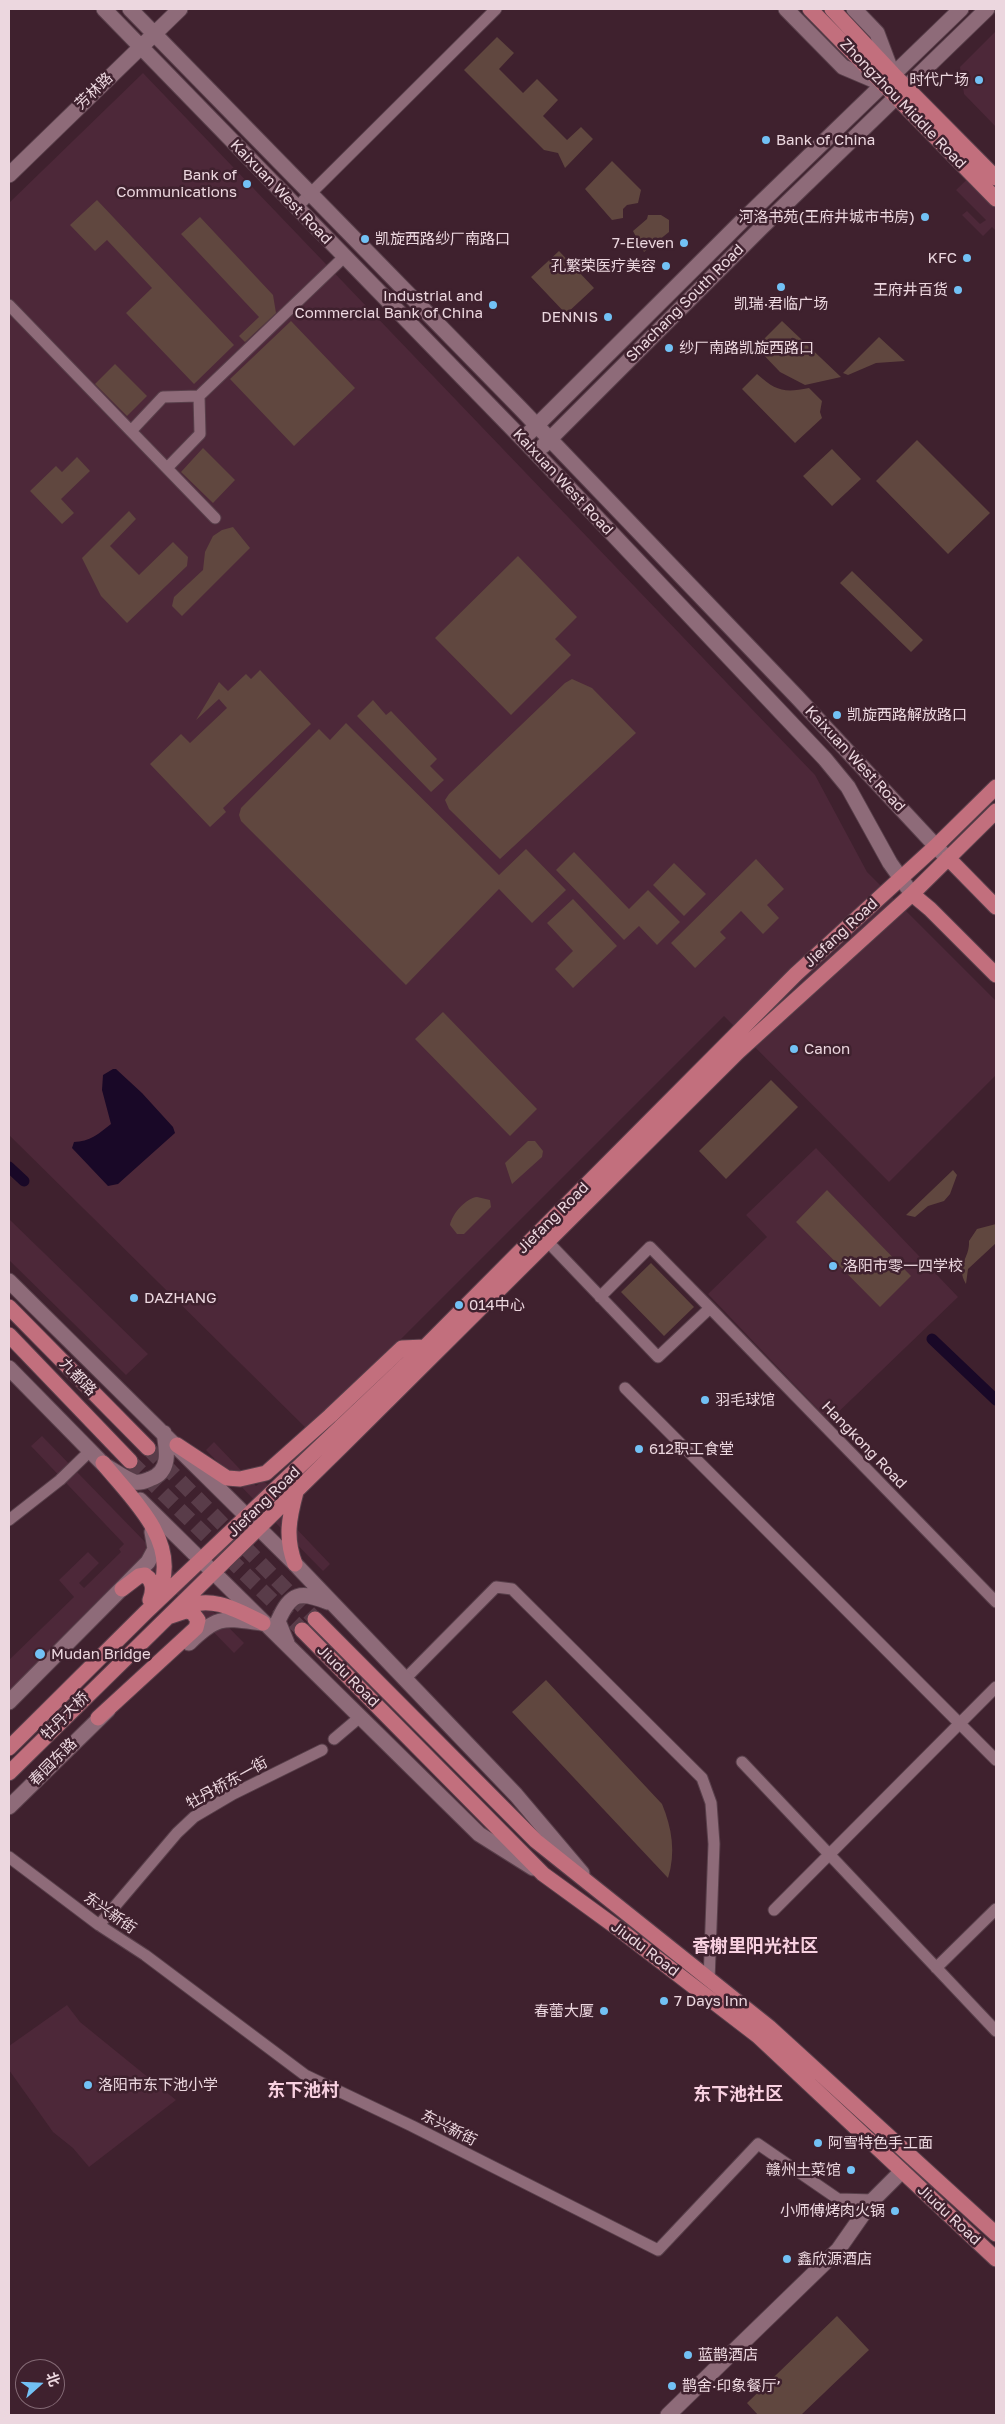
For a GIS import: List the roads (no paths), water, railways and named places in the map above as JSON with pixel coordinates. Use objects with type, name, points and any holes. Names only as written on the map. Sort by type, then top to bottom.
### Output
[{"type":"main road","name":"Kaixuan West Road","points":[[104,9],[536,452],[825,759],[848,787],[900,879],[912,894],[930,909],[996,975]]},
{"type":"main road","name":"Kaixuan West Road","points":[[130,9],[549,439],[996,907]]},
{"type":"main road","name":"芳林路","points":[[150,31],[166,9]]},
{"type":"main road","name":"芳林路","points":[[9,174],[150,31],[180,9]]},
{"type":"main road","points":[[786,9],[843,67],[888,79],[877,33],[854,9]]},
{"type":"main road","name":"Zhongzhou Middle Road","points":[[810,9],[996,178]]},
{"type":"main road","name":"Zhongzhou Middle Road","points":[[832,9],[888,79]]},
{"type":"main road","name":"Shachang South Road","points":[[522,439],[741,222],[961,9]]},
{"type":"main road","name":"Shachang South Road","points":[[536,452],[761,228],[987,9]]},
{"type":"main road","name":"芳林路","points":[[9,165],[137,44]]},
{"type":"main road","name":"Zhongzhou Middle Road","points":[[901,92],[996,199]]},
{"type":"main road","name":"Jiefang Road","points":[[122,1660],[213,1572],[253,1522],[796,974],[936,846],[996,786]]},
{"type":"main road","name":"Jiefang Road","points":[[109,1649],[201,1561],[297,1491],[738,1052],[912,894],[996,811]]},
{"type":"main road","points":[[9,1281],[177,1445],[294,1564],[516,1795],[598,1891]]},
{"type":"main road","name":"九都路","points":[[9,1307],[148,1448]]},
{"type":"main road","name":"九都路","points":[[9,1335],[130,1461]]},
{"type":"main road","points":[[177,1445],[227,1478],[253,1478],[266,1473],[402,1348],[425,1347]]},
{"type":"main road","points":[[9,1368],[263,1623],[479,1834],[542,1874]]},
{"type":"main road","points":[[102,1463],[134,1481],[143,1482],[155,1478],[162,1472],[168,1453],[164,1433]]},
{"type":"main road","points":[[102,1463],[149,1521],[159,1539],[164,1559],[162,1584],[146,1612]]},
{"type":"main road","points":[[294,1564],[290,1551],[288,1528],[297,1491]]},
{"type":"main road","points":[[9,1702],[148,1562],[155,1549],[149,1521]]},
{"type":"main road","points":[[122,1589],[139,1576],[145,1575],[150,1579],[152,1594],[146,1612]]},
{"type":"main road","points":[[287,1646],[278,1621],[286,1604],[297,1596],[309,1595],[332,1604]]},
{"type":"main road","points":[[165,1619],[190,1604],[211,1602],[237,1609],[263,1623]]},
{"type":"main road","points":[[98,1718],[196,1628],[198,1620],[192,1612],[186,1611],[165,1619]]},
{"type":"main road","name":"Jiudu Road","points":[[315,1619],[536,1841],[769,2027],[996,2234]]},
{"type":"main road","name":"春园东路","points":[[9,1807],[98,1718],[159,1671],[207,1626],[219,1620],[263,1623]]},
{"type":"main road","name":"Jiudu Road","points":[[302,1630],[542,1874],[620,1930],[758,2036],[996,2259]]},
{"type":"main road","name":"牡丹大桥","points":[[9,1748],[109,1649]]},
{"type":"main road","name":"牡丹大桥","points":[[9,1773],[122,1660]]},
{"type":"main road","points":[[668,2415],[838,2250],[873,2200],[902,2171]]},
{"type":"street","points":[[296,208],[311,196],[496,9]]},
{"type":"street","points":[[131,431],[163,397],[199,396],[344,257]]},
{"type":"street","points":[[9,305],[214,518]]},
{"type":"street","points":[[167,468],[200,434],[199,396]]},
{"type":"street","points":[[548,1242],[658,1357],[710,1308]]},
{"type":"street","name":"Hangkong Road","points":[[600,1297],[650,1247],[996,1602]]},
{"type":"street","points":[[625,1388],[996,1760]]},
{"type":"street","points":[[9,1520],[60,1480],[90,1451]]},
{"type":"street","points":[[404,1680],[496,1588],[512,1589],[702,1778],[711,1803],[714,1844],[709,1981]]},
{"type":"street","points":[[774,1910],[996,1687]]},
{"type":"street","points":[[334,1739],[360,1717]]},
{"type":"street","name":"牡丹桥东一街","points":[[99,1925],[177,1832],[194,1818],[233,1794],[322,1750]]},
{"type":"street","points":[[742,1762],[996,2031]]},
{"type":"street","name":"东兴新街","points":[[9,1857],[99,1925],[145,1955],[305,2075],[412,2126],[658,2250],[758,2144],[838,2199],[873,2200]]},
{"type":"street","points":[[936,1968],[996,1909]]},
{"type":"waterway","points":[[9,1167],[24,1181]]},
{"type":"waterway","points":[[932,1339],[996,1400]]},
{"type":"tunnel","points":[[148,1448],[315,1619]]},
{"type":"tunnel","points":[[130,1461],[302,1630]]},
{"type":"place","name":"时代广场","points":[[979,80]]},
{"type":"place","name":"Bank of China","points":[[766,140]]},
{"type":"place","name":"Bank of Communications","points":[[247,184]]},
{"type":"place","name":"河洛书苑(王府井城市书房)","points":[[925,217]]},
{"type":"place","name":"凯旋西路纱厂南路口","points":[[365,239]]},
{"type":"place","name":"7-Eleven","points":[[684,243]]},
{"type":"place","name":"KFC","points":[[967,258]]},
{"type":"place","name":"孔繁荣医疗美容","points":[[666,266]]},
{"type":"place","name":"凯瑞·君临广场","points":[[781,287]]},
{"type":"place","name":"王府井百货","points":[[958,290]]},
{"type":"place","name":"Industrial and Commercial Bank of China","points":[[493,305]]},
{"type":"place","name":"DENNIS","points":[[608,317]]},
{"type":"place","name":"纱厂南路凯旋西路口","points":[[669,348]]},
{"type":"place","name":"凯旋西路解放路口","points":[[837,715]]},
{"type":"place","name":"Canon","points":[[794,1049]]},
{"type":"place","name":"洛阳市零一四学校","points":[[833,1266]]},
{"type":"place","name":"DAZHANG","points":[[134,1298]]},
{"type":"place","name":"014中心","points":[[459,1305]]},
{"type":"place","name":"羽毛球馆","points":[[705,1400]]},
{"type":"place","name":"612职工食堂","points":[[639,1449]]},
{"type":"place","name":"Mudan Bridge","points":[[40,1654]]},
{"type":"place","name":"7 Days Inn","points":[[664,2001]]},
{"type":"place","name":"春蕾大厦","points":[[604,2011]]},
{"type":"place","name":"洛阳市东下池小学","points":[[88,2085]]},
{"type":"place","name":"阿雪特色手工面","points":[[818,2143]]},
{"type":"place","name":"赣州土菜馆","points":[[851,2170]]},
{"type":"place","name":"小师傅烤肉火锅","points":[[895,2211]]},
{"type":"place","name":"鑫欣源酒店","points":[[787,2259]]},
{"type":"place","name":"蓝鹊酒店","points":[[688,2355]]},
{"type":"place","name":"鹊舍·印象餐厅’","points":[[672,2386]]},
{"type":"district","name":"香榭里阳光社区","points":[[755,1946]]},
{"type":"district","name":"东下池村","points":[[303,2090]]},
{"type":"district","name":"东下池社区","points":[[738,2094]]}]
